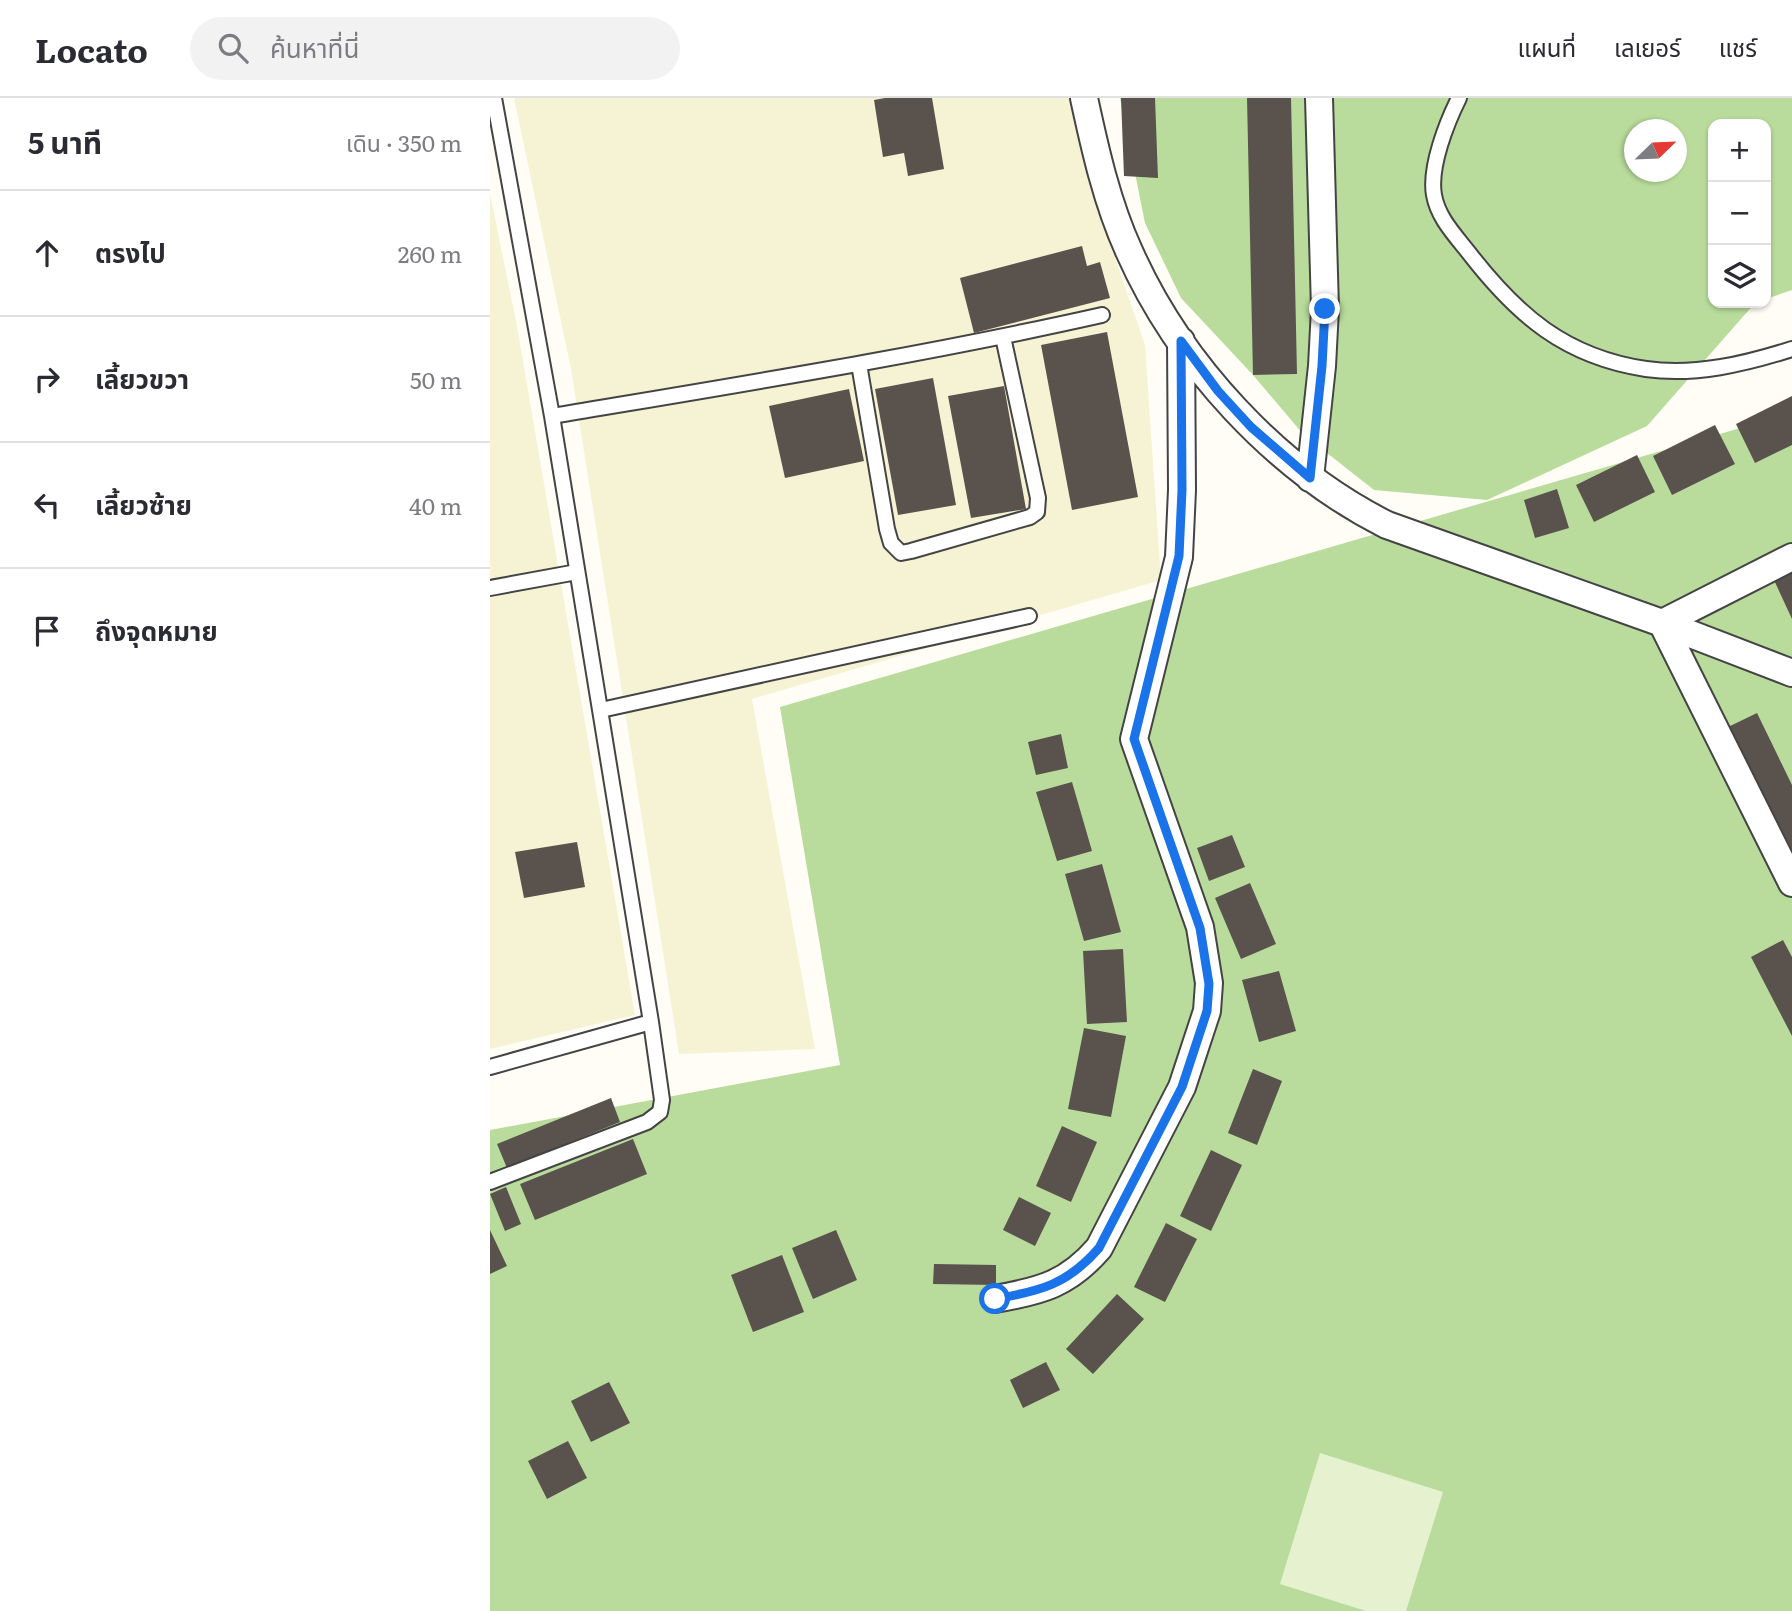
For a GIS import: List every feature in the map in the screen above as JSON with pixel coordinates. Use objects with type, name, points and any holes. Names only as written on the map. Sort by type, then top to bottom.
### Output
[{"type":"street","points":[[1084,98],[1110,202],[1129,252],[1181,341],[1218,391],[1251,427],[1310,478],[1347,504],[1387,525],[1662,622],[1792,673]]},
{"type":"street","points":[[1310,478],[1325,309],[1319,98]]},
{"type":"street","points":[[995,1299],[1036,1292],[1055,1285],[1086,1263],[1099,1248],[1182,1087],[1207,1011],[1209,984],[1200,928],[1134,739],[1179,556],[1182,490],[1181,341]]},
{"type":"street","points":[[1662,622],[1792,557]]},
{"type":"street","points":[[1662,622],[1792,883]]},
{"type":"lane","points":[[490,1182],[647,1122],[657,1116],[662,1100],[552,416],[494,98]]},
{"type":"lane","points":[[1459,98],[1445,132],[1435,173],[1433,191],[1438,211],[1502,294],[1537,326],[1583,351],[1647,369],[1696,370],[1745,363],[1792,349]]},
{"type":"lane","points":[[552,416],[859,364],[1102,315]]},
{"type":"lane","points":[[859,364],[887,529],[895,548],[901,552],[911,551],[1030,517],[1037,512],[1038,498],[1003,337]]},
{"type":"lane","points":[[490,588],[577,572]]},
{"type":"lane","points":[[601,710],[1029,616]]},
{"type":"lane","points":[[490,1067],[651,1022]]},
{"type":"shaded area","points":[[514,98],[1070,98],[1093,193],[1145,345],[1161,580],[752,699],[815,1049],[679,1054],[571,369]]},
{"type":"shaded area","points":[[490,194],[517,326],[635,1015],[490,1049]]},
{"type":"green space","points":[[1120,98],[1792,98],[1792,290],[1771,297],[1771,119],[1708,119],[1708,308],[1751,308],[1647,426],[1487,500],[1374,490],[1303,434],[1253,375],[1181,298],[1145,223]]},
{"type":"green space","points":[[1792,413],[1792,1611],[490,1611],[490,1130],[840,1065],[780,707]]},
{"type":"green space","points":[[1320,1453],[1443,1492],[1406,1611],[1366,1611],[1280,1584]]},
{"type":"building","points":[[932,98],[944,169],[908,176],[904,153],[883,157],[874,100]]},
{"type":"building","points":[[1121,98],[1155,98],[1158,178],[1124,176]]},
{"type":"building","points":[[1247,98],[1291,98],[1297,374],[1253,375]]},
{"type":"building","points":[[1082,246],[1087,266],[1100,262],[1110,298],[974,333],[960,278]]},
{"type":"building","points":[[1107,332],[1138,497],[1072,510],[1041,345]]},
{"type":"building","points":[[933,378],[956,505],[898,515],[875,389]]},
{"type":"building","points":[[1004,386],[1026,509],[971,518],[948,396]]},
{"type":"building","points":[[849,389],[864,461],[785,478],[769,406]]},
{"type":"building","points":[[1792,396],[1792,445],[1755,463],[1736,424]]},
{"type":"building","points":[[1715,425],[1735,464],[1672,495],[1653,456]]},
{"type":"building","points":[[1637,455],[1655,492],[1594,522],[1576,485]]},
{"type":"building","points":[[1557,489],[1569,528],[1535,538],[1524,500]]},
{"type":"building","points":[[1792,571],[1792,619],[1774,580]]},
{"type":"building","points":[[1757,713],[1792,785],[1792,863],[1726,728]]},
{"type":"building","points":[[1061,734],[1068,768],[1036,775],[1028,742]]},
{"type":"building","points":[[1072,782],[1092,851],[1057,861],[1036,792]]},
{"type":"building","points":[[1232,835],[1245,867],[1209,881],[1197,848]]},
{"type":"building","points":[[577,842],[585,887],[524,898],[515,852]]},
{"type":"building","points":[[1102,864],[1121,932],[1084,941],[1065,874]]},
{"type":"building","points":[[1250,883],[1276,944],[1241,959],[1215,898]]},
{"type":"building","points":[[1783,940],[1792,957],[1792,1036],[1751,957]]},
{"type":"building","points":[[1123,949],[1127,1022],[1087,1024],[1083,951]]},
{"type":"building","points":[[1279,971],[1296,1031],[1259,1042],[1242,980]]},
{"type":"building","points":[[1084,1028],[1126,1036],[1111,1117],[1068,1109]]},
{"type":"building","points":[[1253,1069],[1282,1081],[1257,1145],[1228,1133]]},
{"type":"building","points":[[611,1098],[620,1122],[507,1168],[497,1144]]},
{"type":"building","points":[[1062,1126],[1097,1142],[1071,1202],[1036,1186]]},
{"type":"building","points":[[633,1139],[647,1174],[535,1220],[520,1184]]},
{"type":"building","points":[[1211,1150],[1242,1165],[1211,1231],[1180,1216]]},
{"type":"building","points":[[506,1187],[521,1224],[505,1231],[490,1194]]},
{"type":"building","points":[[1019,1197],[1051,1213],[1035,1246],[1003,1230]]},
{"type":"building","points":[[1166,1223],[1197,1239],[1165,1302],[1134,1287]]},
{"type":"building","points":[[490,1230],[507,1266],[490,1274]]},
{"type":"building","points":[[836,1230],[857,1280],[813,1299],[792,1248]]},
{"type":"building","points":[[782,1255],[804,1312],[753,1332],[731,1275]]},
{"type":"building","points":[[934,1264],[996,1265],[996,1285],[933,1284]]},
{"type":"building","points":[[1117,1294],[1144,1319],[1093,1374],[1066,1349]]},
{"type":"building","points":[[1046,1362],[1060,1390],[1023,1408],[1010,1380]]},
{"type":"building","points":[[609,1382],[630,1423],[591,1442],[571,1401]]},
{"type":"building","points":[[568,1441],[587,1478],[547,1499],[528,1461]]},
{"type":"route","points":[[995,1299],[1036,1292],[1055,1285],[1086,1263],[1099,1248],[1182,1087],[1207,1011],[1209,984],[1200,928],[1134,739],[1179,556],[1182,490],[1181,341],[1218,391],[1251,427],[1310,478],[1318,412],[1325,309]]}]
